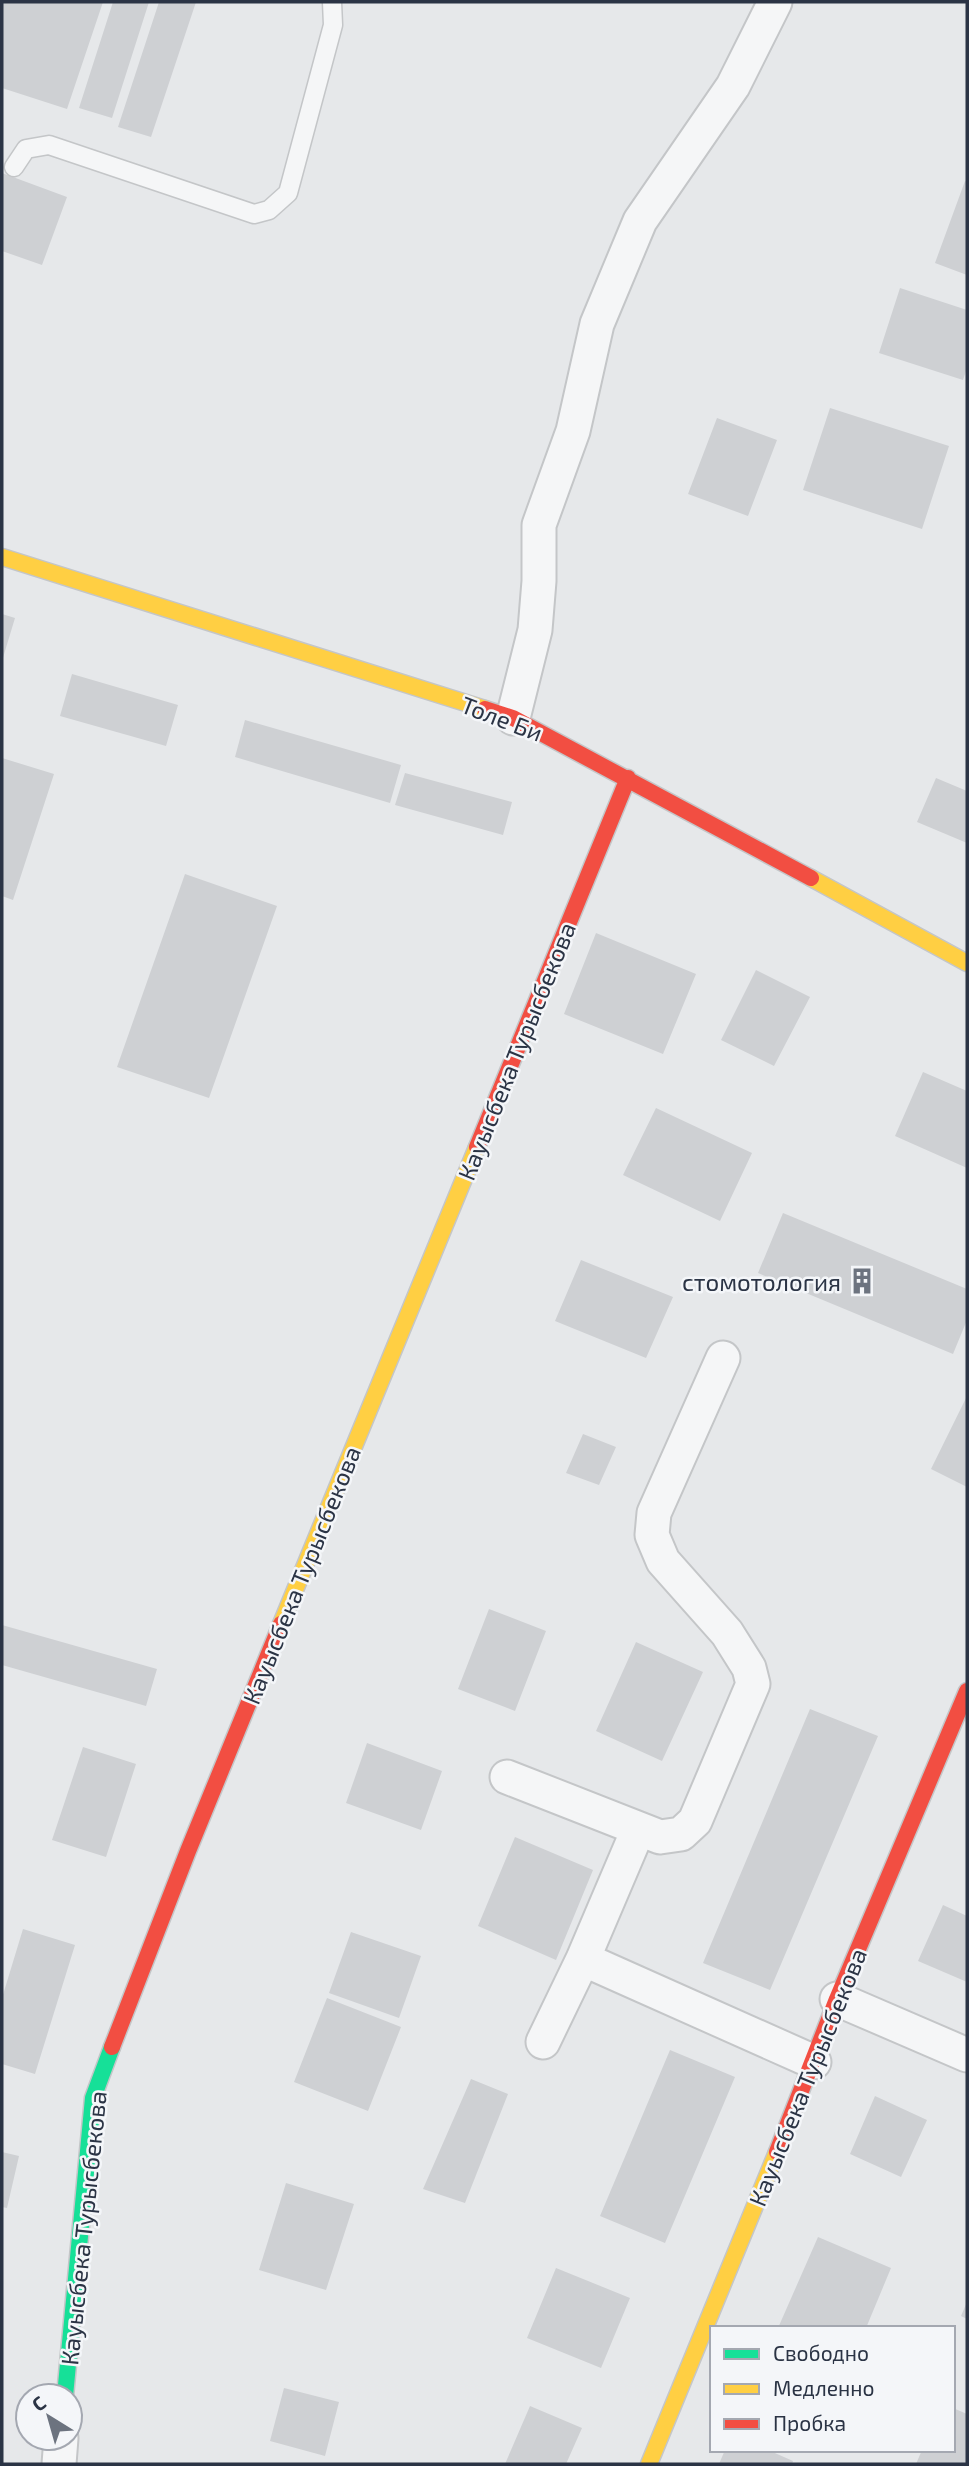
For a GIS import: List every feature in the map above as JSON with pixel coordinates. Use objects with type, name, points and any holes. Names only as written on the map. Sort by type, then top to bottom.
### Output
[{"type":"street","points":[[513,718],[535,631],[539,581],[538,525],[573,431],[597,324],[640,221],[733,86],[775,2]]},
{"type":"street","name":"Толе Би","points":[[2,557],[513,718],[967,963]]},
{"type":"street","name":"Кауысбека Турысбекова","points":[[66,2382],[93,2098],[188,1851],[628,778]]},
{"type":"street","points":[[507,1777],[660,1837],[681,1834],[695,1821],[753,1684],[749,1668],[738,1649],[663,1560],[652,1535],[654,1513],[723,1358]]},
{"type":"street","name":"Кауысбека Турысбекова","points":[[649,2464],[814,2062],[837,1999],[967,1690]]},
{"type":"street","points":[[543,2042],[583,1959],[638,1830]]},
{"type":"street","points":[[583,1959],[814,2062]]},
{"type":"street","points":[[837,1999],[967,2055]]},
{"type":"lane","points":[[13,167],[26,149],[49,145],[254,214],[268,210],[288,193],[333,25],[332,2]]},
{"type":"building","points":[[2,2],[103,2],[67,109],[2,88]]},
{"type":"building","points":[[113,2],[149,2],[112,118],[79,108]]},
{"type":"building","points":[[159,2],[196,2],[151,137],[118,127]]},
{"type":"building","points":[[2,173],[67,197],[42,265],[2,251]]},
{"type":"building","points":[[965,181],[967,182],[967,275],[935,263]]},
{"type":"building","points":[[900,288],[967,310],[967,368],[963,380],[879,353]]},
{"type":"building","points":[[830,408],[949,446],[922,529],[803,490]]},
{"type":"building","points":[[717,418],[777,440],[748,516],[688,494]]},
{"type":"building","points":[[2,614],[15,618],[2,661]]},
{"type":"building","points":[[72,674],[178,705],[166,746],[60,716]]},
{"type":"building","points":[[245,720],[401,765],[390,803],[235,757]]},
{"type":"building","points":[[2,758],[54,774],[13,900],[2,896]]},
{"type":"building","points":[[405,773],[512,802],[503,835],[395,805]]},
{"type":"building","points":[[936,778],[967,791],[967,843],[917,822]]},
{"type":"building","points":[[185,874],[277,906],[209,1098],[117,1067]]},
{"type":"building","points":[[596,933],[696,974],[663,1054],[564,1014]]},
{"type":"building","points":[[756,970],[810,997],[774,1066],[721,1040]]},
{"type":"building","points":[[923,1072],[967,1091],[967,1168],[895,1136]]},
{"type":"building","points":[[656,1108],[752,1153],[720,1221],[623,1175]]},
{"type":"building","name":"стомотология","points":[[783,1213],[967,1289],[967,1320],[953,1354],[758,1273]]},
{"type":"building","points":[[581,1260],[673,1297],[646,1358],[555,1321]]},
{"type":"building","points":[[967,1396],[967,1487],[931,1469]]},
{"type":"building","points":[[583,1434],[616,1447],[599,1485],[566,1473]]},
{"type":"building","points":[[489,1609],[546,1631],[515,1711],[458,1689]]},
{"type":"building","points":[[2,1625],[157,1669],[146,1706],[2,1665]]},
{"type":"building","points":[[636,1642],[703,1672],[662,1761],[596,1731]]},
{"type":"building","points":[[810,1709],[878,1736],[770,1990],[703,1963]]},
{"type":"building","points":[[367,1743],[442,1771],[421,1830],[346,1803]]},
{"type":"building","points":[[83,1747],[136,1764],[106,1857],[52,1840]]},
{"type":"building","points":[[515,1837],[593,1870],[556,1960],[478,1926]]},
{"type":"building","points":[[943,1905],[967,1916],[967,1982],[918,1961]]},
{"type":"building","points":[[23,1929],[75,1945],[35,2074],[2,2064],[2,1998]]},
{"type":"building","points":[[351,1932],[421,1956],[399,2018],[329,1993]]},
{"type":"building","points":[[327,1998],[401,2027],[368,2111],[294,2082]]},
{"type":"building","points":[[670,2050],[735,2077],[665,2243],[600,2216]]},
{"type":"building","points":[[471,2079],[508,2094],[465,2203],[423,2189]]},
{"type":"building","points":[[875,2096],[927,2120],[901,2177],[850,2154]]},
{"type":"building","points":[[2,2152],[19,2156],[7,2208],[2,2207]]},
{"type":"building","points":[[286,2183],[354,2204],[326,2290],[259,2270]]},
{"type":"building","points":[[818,2237],[891,2268],[867,2326],[779,2326]]},
{"type":"building","points":[[556,2268],[630,2298],[601,2368],[527,2338]]},
{"type":"building","points":[[967,2302],[967,2319],[961,2316]]},
{"type":"building","points":[[284,2388],[339,2402],[325,2456],[270,2441]]},
{"type":"building","points":[[530,2406],[582,2428],[566,2464],[505,2464]]},
{"type":"building","points":[[955,2409],[967,2414],[967,2464],[916,2464],[921,2452],[955,2452]]},
{"type":"building","points":[[724,2452],[773,2452],[793,2461],[792,2464],[719,2464]]},
{"type":"traffic: fast","points":[[66,2382],[93,2098],[112,2047]]},
{"type":"traffic: slow","points":[[2,557],[485,709]]},
{"type":"traffic: slow","points":[[811,878],[967,963]]},
{"type":"traffic: slow","points":[[281,1624],[477,1147]]},
{"type":"traffic: slow","points":[[649,2464],[777,2152]]},
{"type":"traffic: jam","points":[[485,709],[513,718],[811,878]]},
{"type":"traffic: jam","points":[[477,1147],[628,778]]},
{"type":"traffic: jam","points":[[112,2047],[188,1851],[281,1624]]},
{"type":"traffic: jam","points":[[777,2152],[837,1999],[967,1691]]},
{"type":"place","name":"стомотология","points":[[862,1281]]}]
